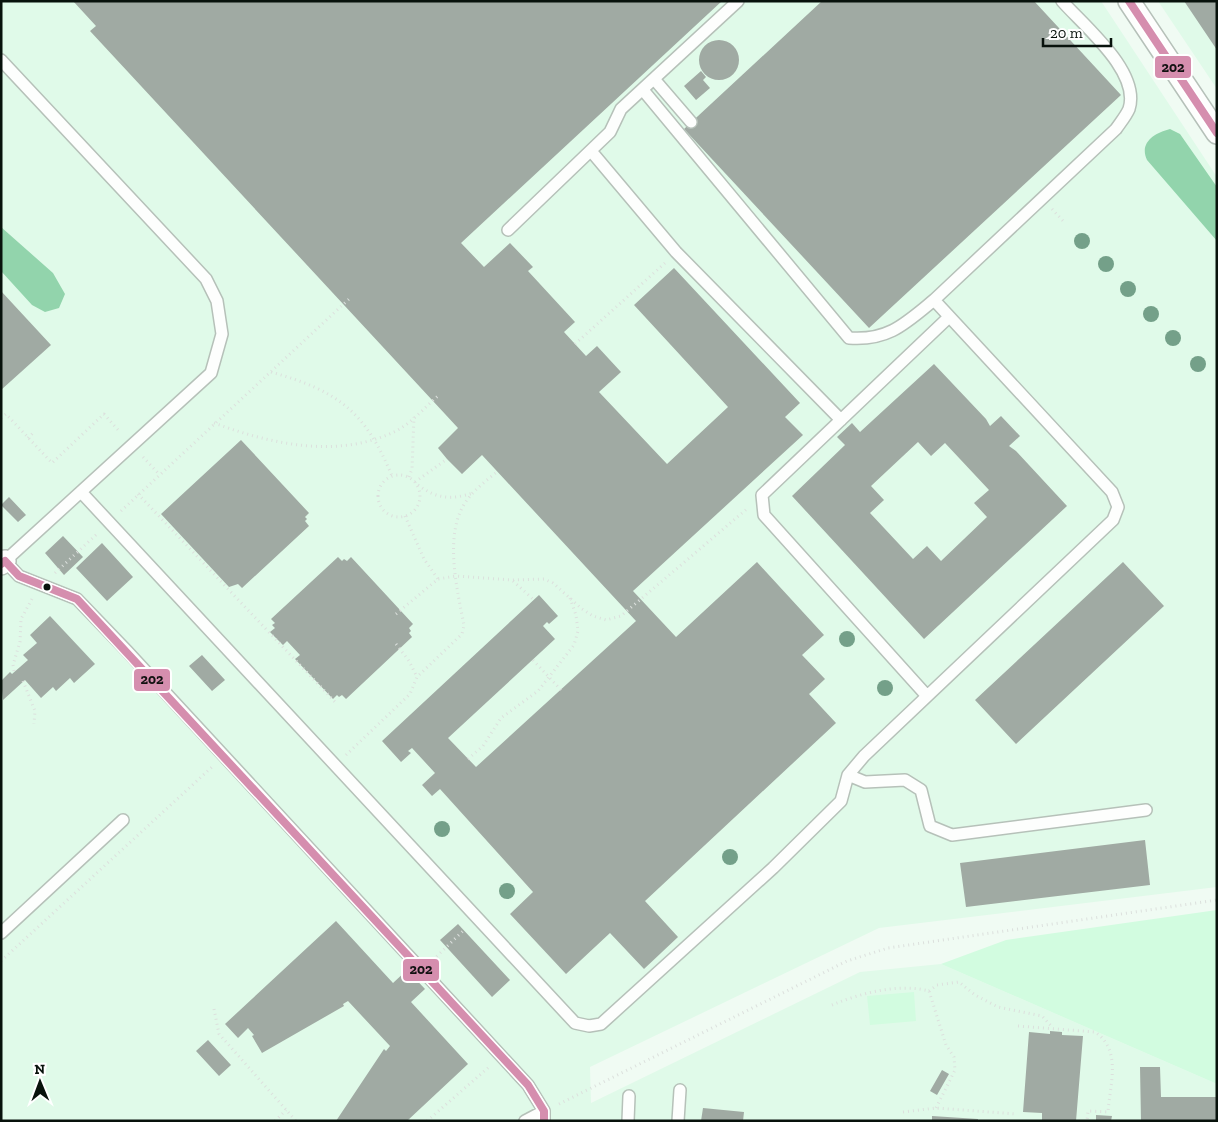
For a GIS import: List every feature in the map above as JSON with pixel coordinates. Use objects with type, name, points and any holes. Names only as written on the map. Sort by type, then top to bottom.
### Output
[{"type":"street","points":[[1129,1],[1217,133]]},
{"type":"lane","points":[[508,230],[610,132],[621,109],[738,1]]},
{"type":"lane","points":[[643,90],[849,338],[865,339],[882,336],[902,327],[934,300],[1116,129],[1129,108],[1129,86],[1122,67],[1062,1]]},
{"type":"lane","points":[[1,60],[206,279],[216,301],[222,334],[211,373],[3,562],[19,576],[77,599],[528,1085],[544,1116],[525,1121]]},
{"type":"lane","points":[[654,79],[691,122]]},
{"type":"lane","points":[[591,151],[676,252],[841,420]]},
{"type":"lane","points":[[81,492],[575,1023],[589,1026],[601,1024],[773,868],[841,801],[848,775],[864,756],[1113,520],[1118,507],[1112,492],[934,300]]},
{"type":"lane","points":[[927,696],[764,515],[762,495],[950,317]]},
{"type":"lane","points":[[848,775],[865,782],[905,780],[921,790],[930,826],[952,835],[1146,810]]},
{"type":"lane","points":[[1,934],[123,820]]},
{"type":"lane","points":[[678,1121],[680,1090]]},
{"type":"lane","points":[[628,1121],[629,1096]]},
{"type":"path","points":[[575,344],[676,252]]},
{"type":"path","points":[[14,671],[13,664],[20,642],[21,619],[39,584],[42,573],[55,573],[159,474],[349,299]]},
{"type":"path","points":[[271,372],[304,381],[330,393],[354,414],[374,438],[392,476]]},
{"type":"path","points":[[214,423],[250,436],[287,445],[323,446],[353,444],[394,432],[439,395]]},
{"type":"path","points":[[1,418],[6,414],[52,463],[104,414],[159,474]]},
{"type":"path","points":[[409,478],[412,469],[414,417]]},
{"type":"path","points":[[28,438],[34,432]]},
{"type":"path","points":[[417,484],[447,459]]},
{"type":"path","points":[[336,765],[410,694],[417,677],[462,634],[464,629],[453,550],[455,531],[461,511],[473,493],[498,471]]},
{"type":"path","points":[[417,484],[420,492],[418,506],[405,516],[388,514],[380,504],[379,490],[386,479],[399,475],[409,478],[442,498],[455,499],[473,493]]},
{"type":"path","points":[[138,494],[337,704]]},
{"type":"path","points":[[396,614],[438,579],[456,576],[512,580],[544,578],[593,616],[606,620],[621,616],[762,495]]},
{"type":"path","points":[[405,516],[424,559],[438,579]]},
{"type":"path","points":[[512,580],[534,600]]},
{"type":"path","points":[[468,759],[483,746],[500,718],[538,691],[574,645],[578,631],[576,615],[568,595]]},
{"type":"path","points":[[396,644],[409,661],[417,677]]},
{"type":"path","points":[[533,660],[562,690]]},
{"type":"path","points":[[23,680],[35,711],[34,724]]},
{"type":"path","points":[[1,961],[224,757]]},
{"type":"path","points":[[544,1116],[847,961],[888,948],[1217,900]]},
{"type":"path","points":[[422,970],[478,918]]},
{"type":"path","points":[[832,1004],[858,994],[916,988],[929,991],[937,985],[959,982],[975,995],[998,1007],[1042,1016],[1053,1028]]},
{"type":"path","points":[[929,991],[943,1038],[954,1057],[955,1064],[955,1070],[936,1108]]},
{"type":"path","points":[[214,1009],[219,1034],[296,1121]]},
{"type":"path","points":[[1018,1026],[1095,1032],[1105,1038],[1111,1050],[1113,1065],[1108,1112],[1088,1111],[1087,1121]]},
{"type":"path","points":[[427,1121],[502,1056]]},
{"type":"path","points":[[903,1112],[936,1108],[1016,1114]]},
{"type":"path","points":[[275,1121],[286,1110]]},
{"type":"shaded area","points":[[1,1],[1101,1],[1217,177],[1217,887],[879,928],[590,1067],[591,1103],[860,972],[941,964],[1217,1084],[1217,1121],[1,1121]]},
{"type":"shaded area","points":[[1158,1],[1217,1],[1217,89]]},
{"type":"shaded area","points":[[1170,129],[1180,134],[1217,187],[1217,241],[1147,160],[1145,149],[1147,144],[1154,136]]},
{"type":"shaded area","points":[[1,227],[53,273],[65,294],[59,308],[45,312],[32,305],[1,271]]},
{"type":"shaded area","points":[[1217,910],[1217,1084],[941,964],[1006,940]]},
{"type":"shaded area","points":[[914,992],[916,1021],[870,1025],[867,996]]},
{"type":"building","points":[[73,1],[722,1],[461,243],[484,267],[510,243],[533,267],[528,271],[575,322],[564,332],[586,356],[597,346],[621,372],[599,392],[667,464],[728,407],[634,305],[674,268],[800,403],[785,417],[803,435],[633,591],[676,637],[757,562],[824,635],[802,655],[825,679],[809,694],[836,723],[645,901],[678,937],[644,969],[610,933],[566,974],[510,914],[533,892],[440,789],[432,796],[422,785],[435,773],[412,748],[408,751],[411,753],[401,762],[382,741],[539,595],[558,616],[549,624],[547,622],[543,626],[555,639],[448,738],[476,767],[636,621],[482,455],[462,474],[447,459],[438,448],[458,428],[90,31],[96,26]]},
{"type":"building","points":[[822,1],[1034,1],[1121,95],[869,328],[684,129]]},
{"type":"building","points":[[1184,1],[1217,1],[1217,50]]},
{"type":"building","points":[[719,40],[733,46],[739,60],[733,74],[719,80],[705,74],[699,60],[705,46]]},
{"type":"building","points":[[701,71],[706,77],[703,80],[710,88],[696,100],[684,86]]},
{"type":"building","points":[[1,291],[51,345],[1,390]]},
{"type":"building","points":[[934,364],[986,419],[990,426],[1001,416],[1020,436],[1009,446],[1016,451],[1067,506],[924,639],[792,496],[845,445],[837,437],[852,423],[860,432]],"holes":[[[918,442],[931,456],[945,443],[989,490],[974,503],[987,517],[941,561],[927,546],[913,559],[870,513],[884,500],[871,486]]]},
{"type":"building","points":[[241,440],[309,513],[305,517],[307,519],[305,521],[309,526],[242,588],[238,584],[229,587],[161,514]]},
{"type":"building","points":[[9,497],[26,515],[18,522],[1,505]]},
{"type":"building","points":[[63,536],[83,557],[64,575],[45,553]]},
{"type":"building","points":[[102,543],[133,577],[107,601],[76,568]]},
{"type":"building","points":[[338,557],[342,561],[344,559],[347,561],[351,557],[413,624],[409,628],[411,631],[409,633],[412,637],[346,699],[342,695],[339,697],[337,695],[333,699],[295,659],[300,655],[287,641],[283,645],[270,632],[275,628],[272,625],[275,623],[271,619]]},
{"type":"building","points":[[1123,562],[1164,606],[1016,744],[975,700]]},
{"type":"building","points":[[50,616],[95,664],[74,683],[70,678],[56,691],[53,687],[41,698],[25,680],[3,700],[1,681],[10,672],[12,674],[28,660],[23,655],[37,643],[30,635]]},
{"type":"building","points":[[202,655],[225,680],[212,691],[189,666]]},
{"type":"building","points":[[1145,840],[1150,885],[966,907],[960,863]]},
{"type":"building","points":[[336,921],[393,983],[407,970],[425,989],[411,1002],[468,1064],[407,1121],[336,1121],[384,1049],[386,1051],[390,1046],[348,1001],[343,1004],[344,1006],[262,1053],[252,1036],[254,1035],[248,1028],[238,1038],[225,1024]]},
{"type":"building","points":[[458,924],[510,980],[492,997],[440,940]]},
{"type":"building","points":[[1050,1031],[1062,1032],[1062,1035],[1083,1036],[1076,1121],[1042,1121],[1042,1113],[1023,1112],[1029,1032],[1050,1034]]},
{"type":"building","points":[[208,1040],[231,1065],[219,1076],[196,1051]]},
{"type":"building","points":[[1140,1067],[1160,1067],[1161,1097],[1217,1097],[1217,1121],[1141,1121]]},
{"type":"building","points":[[942,1070],[949,1074],[937,1095],[930,1091]]},
{"type":"building","points":[[703,1108],[744,1112],[743,1121],[701,1121]]},
{"type":"building","points":[[1096,1115],[1112,1116],[1111,1121],[1096,1121]]},
{"type":"building","points":[[932,1116],[978,1119],[978,1121],[932,1121]]},
{"type":"transit line","name":"202","points":[[1129,1],[1217,133]]},
{"type":"transit line","name":"202","points":[[1,564],[5,561],[19,576],[77,599],[528,1085],[544,1111],[544,1121]]}]
